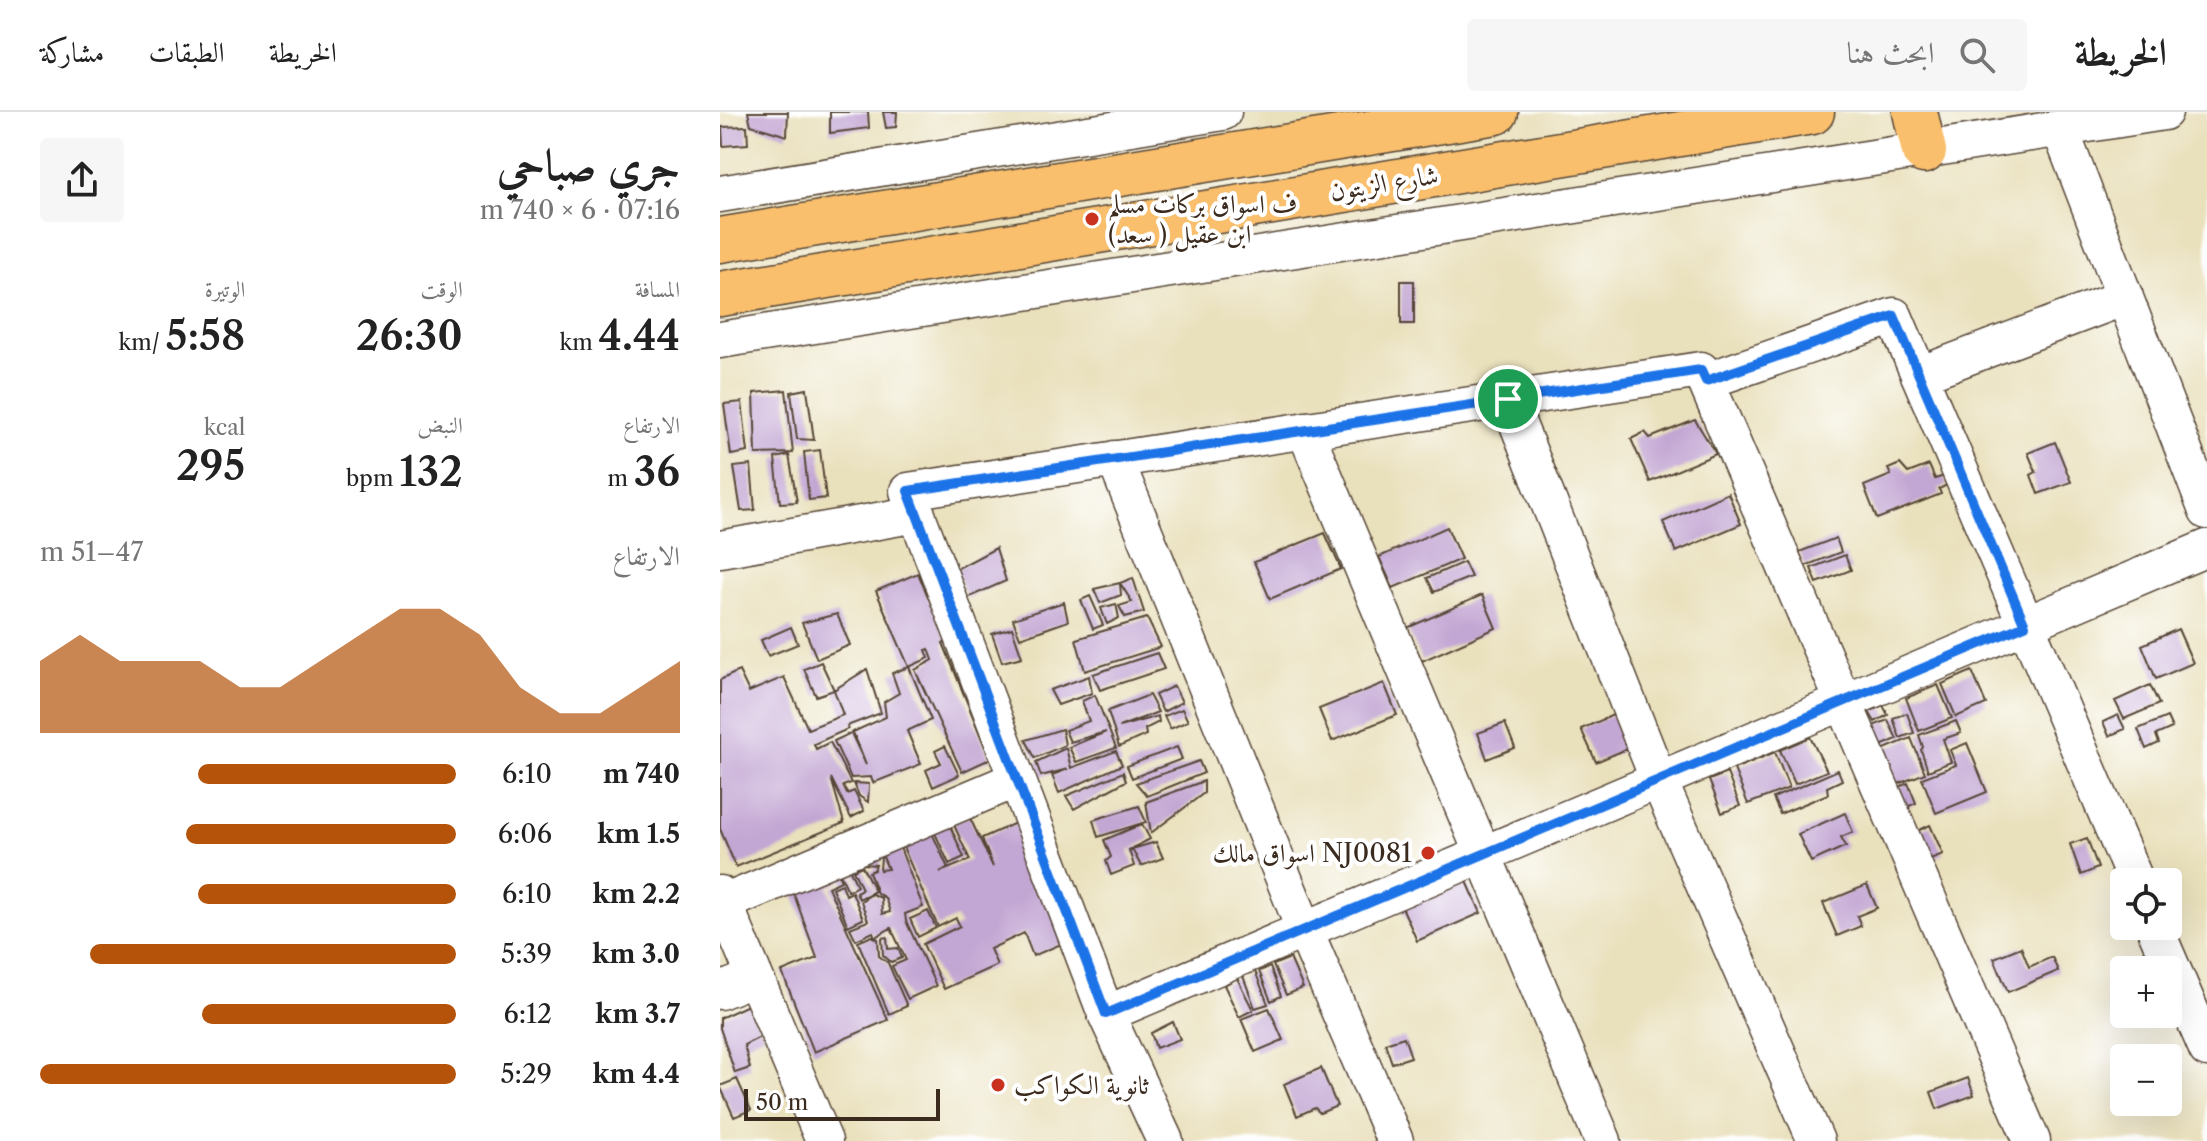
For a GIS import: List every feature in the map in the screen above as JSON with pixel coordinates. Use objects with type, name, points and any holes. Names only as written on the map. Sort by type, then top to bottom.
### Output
[{"type":"main road","name":"شارع الزيتون","points":[[720,240],[1496,112]]},
{"type":"main road","name":"شارع الزيتون","points":[[720,294],[1812,112]]},
{"type":"street","points":[[720,194],[1103,122],[1223,112]]},
{"type":"street","points":[[720,340],[1919,131],[2060,129],[2164,112]]},
{"type":"street","points":[[2060,129],[2207,511]]},
{"type":"street","points":[[1919,375],[2125,297]]},
{"type":"street","points":[[1706,381],[1894,316],[2130,868]]},
{"type":"street","points":[[1165,1141],[1106,1014],[908,491],[1701,370],[2032,1141]]},
{"type":"street","points":[[1508,399],[1659,781],[1816,1141]]},
{"type":"street","points":[[1305,430],[1603,1141]]},
{"type":"street","points":[[1115,459],[1305,931],[1395,1141]]},
{"type":"street","points":[[720,549],[917,514]]},
{"type":"street","points":[[1106,1014],[2207,548]]},
{"type":"street","points":[[824,1141],[722,898],[1017,779]]},
{"type":"street","points":[[2160,940],[2207,1049]]},
{"type":"street","points":[[720,991],[755,977]]},
{"type":"building","points":[[748,112],[788,112],[787,136],[751,125]]},
{"type":"building","points":[[830,112],[868,112],[869,128],[830,133]]},
{"type":"building","points":[[883,112],[897,112],[896,127],[886,128]]},
{"type":"building","points":[[747,126],[748,144],[723,146],[722,127]]},
{"type":"building","points":[[1401,281],[1414,281],[1414,324],[1401,324]]},
{"type":"building","points":[[807,389],[814,440],[797,439],[791,392]]},
{"type":"building","points":[[786,390],[793,453],[756,454],[754,393]]},
{"type":"building","points":[[742,402],[748,452],[731,455],[724,404]]},
{"type":"building","points":[[1695,420],[1716,454],[1650,482],[1631,439],[1645,432],[1650,438]]},
{"type":"building","points":[[2055,442],[2071,482],[2038,494],[2031,475],[2036,472],[2028,453]]},
{"type":"building","points":[[820,450],[826,498],[809,500],[804,452]]},
{"type":"building","points":[[789,455],[797,502],[780,503],[775,458]]},
{"type":"building","points":[[1900,464],[1908,473],[1929,465],[1935,479],[1944,476],[1947,485],[1939,489],[1941,494],[1877,519],[1864,486],[1891,475],[1888,469]]},
{"type":"building","points":[[751,465],[755,510],[741,511],[734,467]]},
{"type":"building","points":[[1728,493],[1741,524],[1676,552],[1663,522]]},
{"type":"building","points":[[1447,527],[1461,559],[1393,588],[1379,557]]},
{"type":"building","points":[[1325,533],[1341,569],[1270,599],[1254,562]]},
{"type":"building","points":[[1836,538],[1841,552],[1805,566],[1799,552]]},
{"type":"building","points":[[996,548],[1006,581],[967,598],[956,569]]},
{"type":"building","points":[[1845,555],[1851,570],[1817,583],[1811,568]]},
{"type":"building","points":[[1464,562],[1471,577],[1434,592],[1427,578]]},
{"type":"building","points":[[918,573],[947,641],[943,643],[990,759],[962,772],[915,670],[933,660],[929,649],[926,650],[929,658],[909,667],[876,591]]},
{"type":"building","points":[[1133,578],[1144,612],[1125,617],[1119,606],[1132,602],[1120,583]]},
{"type":"building","points":[[1120,583],[1121,595],[1100,603],[1094,589]]},
{"type":"building","points":[[1482,595],[1496,628],[1422,661],[1407,628]]},
{"type":"building","points":[[1090,596],[1103,625],[1093,629],[1081,600]]},
{"type":"building","points":[[1064,602],[1068,621],[1020,638],[1013,619]]},
{"type":"building","points":[[1116,604],[1119,618],[1107,624],[1101,608]]},
{"type":"building","points":[[837,614],[850,645],[817,659],[802,623]]},
{"type":"building","points":[[1147,618],[1161,647],[1085,671],[1076,639]]},
{"type":"building","points":[[791,627],[798,644],[768,656],[761,640]]},
{"type":"building","points":[[1012,628],[1022,657],[1002,662],[992,634]]},
{"type":"building","points":[[2178,629],[2193,663],[2156,679],[2142,645]]},
{"type":"building","points":[[1157,653],[1164,669],[1100,690],[1093,674]]},
{"type":"building","points":[[821,662],[834,690],[816,696],[804,669]]},
{"type":"building","points":[[909,667],[931,720],[907,731],[921,764],[873,783],[871,777],[851,778],[834,741],[851,733],[866,765],[853,732],[886,717],[884,702],[899,693],[892,673]]},
{"type":"building","points":[[867,669],[881,713],[847,726],[848,729],[814,744],[816,749],[830,742],[851,783],[843,786],[847,794],[854,791],[864,811],[851,818],[831,778],[844,823],[736,867],[720,829],[720,680],[739,671],[749,692],[784,677],[808,729],[843,715],[834,690]]},
{"type":"building","points":[[1972,671],[1986,704],[1956,717],[1942,684]]},
{"type":"building","points":[[1089,676],[1092,693],[1058,705],[1050,690]]},
{"type":"building","points":[[1384,683],[1397,715],[1332,741],[1319,709]]},
{"type":"building","points":[[1938,685],[1952,718],[1919,731],[1906,698]]},
{"type":"building","points":[[2150,685],[2159,704],[2124,719],[2115,701]]},
{"type":"building","points":[[1174,686],[1182,702],[1163,712],[1155,695]]},
{"type":"building","points":[[1095,695],[1116,748],[1076,762],[1069,747],[1106,732],[1070,742],[1065,730],[1089,721],[1082,701]]},
{"type":"building","points":[[1149,695],[1158,712],[1119,727],[1158,716],[1159,722],[1145,729],[1146,735],[1119,747],[1108,711]]},
{"type":"building","points":[[1883,705],[1888,715],[1875,722],[1869,712]]},
{"type":"building","points":[[1182,709],[1188,721],[1170,729],[1164,716]]},
{"type":"building","points":[[1907,713],[1914,733],[1900,738],[1893,718]]},
{"type":"building","points":[[1613,715],[1629,748],[1596,762],[1581,729]]},
{"type":"building","points":[[2118,715],[2125,729],[2109,736],[2103,722]]},
{"type":"building","points":[[2167,717],[2172,728],[2156,735],[2159,743],[2146,749],[2138,729]]},
{"type":"building","points":[[1888,720],[1897,739],[1881,746],[1873,726]]},
{"type":"building","points":[[1956,721],[1961,733],[1943,739],[1951,762],[1928,771],[1919,735]]},
{"type":"building","points":[[1505,723],[1515,748],[1487,759],[1478,733]]},
{"type":"building","points":[[1062,729],[1065,745],[1035,758],[1026,740]]},
{"type":"building","points":[[1810,737],[1827,771],[1795,784],[1780,750]]},
{"type":"building","points":[[1911,738],[1925,773],[1896,785],[1882,750]]},
{"type":"building","points":[[1967,743],[1987,792],[1936,813],[1922,778],[1956,765],[1950,750]]},
{"type":"building","points":[[945,746],[959,775],[933,787],[926,770],[941,763],[935,751]]},
{"type":"building","points":[[1177,747],[1182,759],[1132,778],[1127,766]]},
{"type":"building","points":[[1066,748],[1071,768],[1116,751],[1122,765],[1059,793],[1052,775],[1068,769],[1041,776],[1036,762]]},
{"type":"building","points":[[1775,752],[1789,788],[1748,804],[1734,769]]},
{"type":"building","points":[[1199,761],[1204,773],[1147,796],[1136,783]]},
{"type":"building","points":[[1838,770],[1842,780],[1827,787],[1828,794],[1780,814],[1773,798]]},
{"type":"building","points":[[1123,772],[1126,781],[1074,809],[1066,796]]},
{"type":"building","points":[[1727,773],[1740,806],[1722,813],[1709,780]]},
{"type":"building","points":[[1204,781],[1204,793],[1151,833],[1146,802]]},
{"type":"building","points":[[854,783],[869,784],[868,802],[859,796]]},
{"type":"building","points":[[1908,783],[1916,803],[1903,809],[1894,789]]},
{"type":"building","points":[[1139,806],[1146,822],[1098,837],[1093,820]]},
{"type":"building","points":[[1845,813],[1853,832],[1841,837],[1846,846],[1811,862],[1798,834]]},
{"type":"building","points":[[969,816],[993,867],[982,838],[1022,820],[1073,939],[1033,956],[1024,933],[990,949],[997,965],[944,989],[923,944],[960,926],[956,918],[938,927],[899,838],[928,824],[948,868],[940,872],[970,860],[953,823]]},
{"type":"building","points":[[946,817],[964,857],[949,864],[931,824]]},
{"type":"building","points":[[1142,824],[1150,839],[1129,850],[1134,866],[1111,875],[1106,861],[1111,857],[1104,840]]},
{"type":"building","points":[[1930,825],[1943,854],[1928,860],[1915,832]]},
{"type":"building","points":[[2087,838],[2098,868],[2081,875],[2070,844]]},
{"type":"building","points":[[897,840],[923,907],[905,914],[906,921],[936,986],[908,999],[892,966],[906,960],[891,928],[875,937],[873,932],[856,940],[850,928],[868,921],[861,901],[872,894],[881,898],[882,914],[890,912],[885,898],[877,893],[869,872],[876,865],[862,864],[849,868],[857,886],[848,891],[836,865],[881,857],[880,870],[888,869],[879,847]]},
{"type":"building","points":[[1156,842],[1163,858],[1141,866],[1132,849]]},
{"type":"building","points":[[834,866],[841,881],[828,887],[888,1020],[814,1052],[782,972],[817,958],[791,886]]},
{"type":"building","points":[[862,866],[875,891],[859,899],[856,892],[862,889],[853,870]]},
{"type":"building","points":[[1466,879],[1481,913],[1417,941],[1402,907]]},
{"type":"building","points":[[842,884],[846,895],[852,892],[863,919],[848,926],[832,888]]},
{"type":"building","points":[[1867,885],[1877,908],[1857,916],[1861,926],[1837,936],[1823,903]]},
{"type":"building","points":[[928,911],[936,928],[918,937],[910,919]]},
{"type":"building","points":[[872,936],[878,939],[879,956],[888,963],[907,1006],[889,1014],[858,942]]},
{"type":"building","points":[[887,937],[888,949],[898,948],[902,958],[891,962],[883,955],[882,938]]},
{"type":"building","points":[[2021,947],[2029,967],[2052,957],[2058,971],[2008,992],[1994,958]]},
{"type":"building","points":[[1290,958],[1303,988],[1286,995],[1273,965]]},
{"type":"building","points":[[1270,967],[1281,996],[1271,1001],[1259,971]]},
{"type":"building","points":[[1255,971],[1268,1004],[1255,1008],[1243,976]]},
{"type":"building","points":[[1237,978],[1253,1010],[1239,1017],[1224,985]]},
{"type":"building","points":[[748,1005],[764,1035],[744,1045],[750,1068],[735,1073],[720,1028],[720,1018]]},
{"type":"building","points":[[1269,1008],[1283,1040],[1255,1052],[1241,1019]]},
{"type":"building","points":[[1173,1022],[1180,1039],[1156,1048],[1151,1033]]},
{"type":"building","points":[[1404,1037],[1411,1057],[1392,1063],[1385,1043]]},
{"type":"building","points":[[1321,1068],[1337,1106],[1320,1113],[1315,1108],[1297,1116],[1284,1084]]},
{"type":"building","points":[[1968,1078],[1974,1095],[1937,1109],[1931,1092]]},
{"type":"building","points":[[737,1079],[751,1110],[734,1117],[720,1086]]},
{"type":"place","name":"ف اسواق بركات مسلم ابن عقيل ( سعد)","points":[[1092,219]]},
{"type":"place","name":"اسواق مالك NJ0081","points":[[1428,853]]},
{"type":"place","name":"ثانوية الكواكب","points":[[998,1085]]},
{"type":"route","points":[[1894,316],[2025,625],[1106,1014],[908,491],[1508,399],[1701,370],[1706,381],[1894,316]]}]
